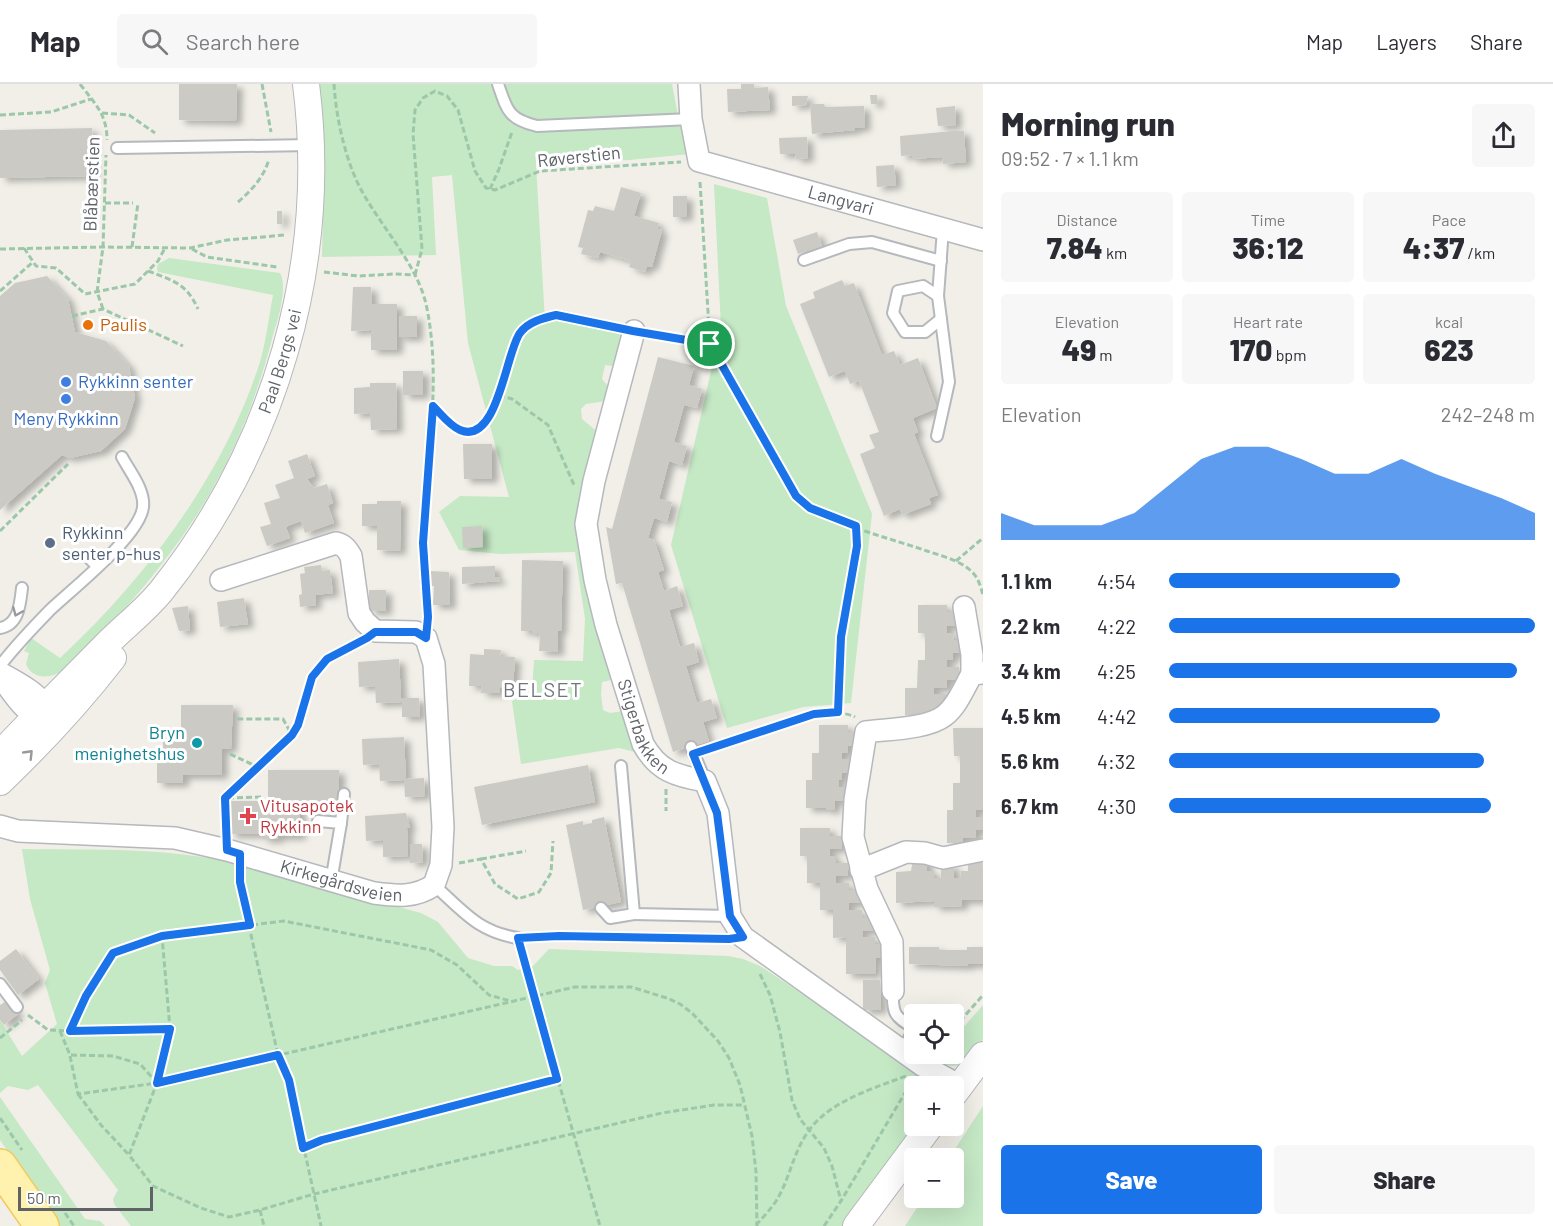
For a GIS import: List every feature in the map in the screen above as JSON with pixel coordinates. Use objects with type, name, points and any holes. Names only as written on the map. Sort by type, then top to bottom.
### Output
[{"type":"main road","points":[[0,1166],[42,1226]]},
{"type":"street","name":"Paal Bergs vei","points":[[0,754],[47,716],[87,692],[120,650],[148,606],[195,544],[223,501],[248,455],[278,376],[302,283],[310,202],[311,145],[306,84]]},
{"type":"street","points":[[689,84],[699,160]]},
{"type":"street","name":"Langvari","points":[[699,160],[983,240]]},
{"type":"street","name":"Stigerbakken","points":[[633,331],[586,520],[595,580],[606,626],[643,744],[651,758],[663,768],[683,777],[705,781]]},
{"type":"street","points":[[221,580],[336,543],[341,544],[351,556],[360,613],[365,622],[375,632],[416,632],[426,638],[434,664],[444,827],[441,865],[434,885]]},
{"type":"street","points":[[893,991],[892,942],[872,900],[861,870],[853,837],[855,800],[866,732],[931,723],[944,716],[953,707],[978,673],[972,655],[964,607]]},
{"type":"street","points":[[0,674],[33,691],[47,716]]},
{"type":"street","name":"Paal Bergs vei","points":[[0,782],[47,716]]},
{"type":"street","points":[[705,781],[717,813],[730,916],[743,937],[903,1051],[920,1069],[932,1076]]},
{"type":"street","name":"Kirkegårdsveien","points":[[0,826],[18,831],[175,838],[233,852],[374,893],[407,896],[434,885]]},
{"type":"street","points":[[861,870],[906,852],[924,853],[943,858],[983,849]]},
{"type":"street","points":[[964,1081],[983,1055]]},
{"type":"street","points":[[856,1226],[923,1136]]},
{"type":"lane","points":[[498,84],[506,107],[516,119],[537,126],[692,119]]},
{"type":"lane","points":[[117,148],[311,145]]},
{"type":"lane","points":[[937,436],[949,382],[938,297],[943,229]]},
{"type":"lane","points":[[804,260],[849,244],[872,242],[941,261]]},
{"type":"lane","points":[[938,297],[923,286],[898,291],[893,313],[904,332],[925,332],[941,319]]},
{"type":"lane","points":[[0,666],[12,650],[50,611],[114,552],[140,519],[144,496],[122,458]]},
{"type":"lane","points":[[87,556],[97,566]]},
{"type":"lane","points":[[0,628],[9,626],[17,615],[22,588]]},
{"type":"lane","points":[[692,751],[705,781]]},
{"type":"lane","points":[[621,766],[634,914]]},
{"type":"lane","points":[[332,882],[344,794]]},
{"type":"lane","points":[[318,821],[341,823]]},
{"type":"lane","points":[[434,885],[480,926],[499,935],[518,938]]},
{"type":"lane","points":[[601,908],[610,918],[634,914],[730,916]]},
{"type":"lane","points":[[0,984],[17,1007]]},
{"type":"lane","points":[[893,991],[892,1008],[898,1018],[914,1028],[903,1051]]},
{"type":"path","name":"Blåbærstien","points":[[80,84],[102,112],[107,128],[104,247],[97,292]]},
{"type":"path","points":[[238,202],[266,171],[273,145],[262,84]]},
{"type":"path","points":[[334,84],[338,123],[362,191],[415,275],[425,302],[432,342],[433,406],[423,543],[428,617],[426,638]]},
{"type":"path","points":[[415,275],[422,249],[413,134],[415,110],[423,98],[435,91],[447,96],[458,110],[475,171],[486,188],[490,189],[500,169],[516,119]]},
{"type":"path","points":[[0,115],[51,112],[91,99]]},
{"type":"path","points":[[102,112],[129,115],[173,147]]},
{"type":"path","points":[[699,160],[710,344],[796,496],[810,508],[956,561],[972,572],[978,580],[983,595]]},
{"type":"path","name":"Røverstien","points":[[490,189],[495,190],[513,184],[540,171],[699,160]]},
{"type":"path","points":[[105,203],[133,203]]},
{"type":"path","points":[[132,247],[138,203]]},
{"type":"path","points":[[0,249],[190,248],[227,240],[285,235]]},
{"type":"path","points":[[24,248],[36,266],[56,268],[85,294],[135,284],[158,261],[165,248]]},
{"type":"path","points":[[190,248],[207,257],[278,267]]},
{"type":"path","points":[[0,291],[33,262]]},
{"type":"path","points":[[148,271],[177,282],[191,293],[198,309]]},
{"type":"path","points":[[318,271],[358,276],[394,273],[415,275]]},
{"type":"path","points":[[97,292],[103,309]]},
{"type":"path","points":[[72,316],[103,309],[183,346]]},
{"type":"path","points":[[433,406],[458,429],[474,431],[482,426],[499,395],[519,334],[537,320],[556,315],[710,344]]},
{"type":"path","points":[[499,395],[513,399],[548,425],[578,494],[586,520]]},
{"type":"path","points":[[0,531],[68,464]]},
{"type":"path","points":[[838,712],[841,637],[857,546],[856,526]]},
{"type":"path","points":[[956,561],[983,538]]},
{"type":"path","points":[[224,798],[292,735],[298,725],[312,677],[321,663],[375,632]]},
{"type":"path","points":[[692,751],[814,714],[845,712],[859,718],[866,732]]},
{"type":"path","points":[[236,719],[283,719],[292,735]]},
{"type":"path","points":[[230,754],[259,767]]},
{"type":"path","points":[[224,798],[262,797],[263,801]]},
{"type":"path","points":[[224,798],[233,852],[278,1055],[289,1080],[321,1226]]},
{"type":"path","points":[[481,859],[495,884],[518,899],[539,892],[551,873],[553,842]]},
{"type":"path","points":[[441,865],[526,851]]},
{"type":"path","points":[[70,1031],[86,996],[113,953],[162,936],[284,921],[431,950],[457,965],[489,996],[512,1001]]},
{"type":"path","points":[[129,1155],[157,1083],[170,1029],[162,936]]},
{"type":"path","points":[[600,1226],[518,938],[559,936],[729,939],[743,937]]},
{"type":"path","points":[[756,966],[770,996],[780,1032],[792,1100],[800,1119],[824,1148],[832,1166],[841,1201]]},
{"type":"path","points":[[78,1094],[157,1083],[575,987],[631,987],[680,1004],[702,1022],[729,1058],[740,1085],[752,1136],[756,1172],[756,1225]]},
{"type":"path","points":[[964,1017],[983,995]]},
{"type":"path","points":[[17,1007],[48,1030],[170,1029]]},
{"type":"path","points":[[0,1038],[28,1016]]},
{"type":"path","points":[[60,1031],[70,1055],[78,1094],[153,1186],[201,1208],[229,1217],[314,1194],[684,1109],[744,1105]]},
{"type":"path","points":[[70,1055],[113,1056],[140,1064],[157,1083]]},
{"type":"path","points":[[756,1225],[778,1199],[791,1164],[810,1129],[833,1108],[920,1069]]},
{"type":"path","points":[[824,1226],[920,1069]]},
{"type":"path","points":[[303,1148],[322,1140],[557,1079]]},
{"type":"path","points":[[260,1210],[264,1226]]},
{"type":"green space","points":[[318,84],[672,84],[680,126],[684,129],[690,154],[629,160],[536,164],[545,322],[575,322],[625,336],[619,367],[605,365],[602,379],[611,390],[606,401],[586,404],[581,409],[582,419],[600,434],[583,508],[611,680],[602,682],[603,710],[610,713],[624,711],[641,751],[635,752],[619,748],[521,764],[512,701],[532,692],[534,660],[583,661],[585,619],[575,552],[500,554],[459,550],[439,512],[460,496],[509,497],[468,343],[452,175],[432,177],[436,255],[322,257],[324,172]]},
{"type":"green space","points":[[714,184],[767,198],[786,306],[872,514],[851,703],[803,707],[727,728],[671,545],[721,328]]},
{"type":"green space","points":[[169,258],[280,273],[283,287],[281,304],[263,371],[244,424],[220,475],[172,550],[129,604],[81,656],[59,673],[48,676],[37,675],[26,664],[29,653],[24,651],[31,638],[60,658],[122,594],[179,522],[226,445],[245,404],[260,362],[273,295],[158,272],[158,264]]},
{"type":"green space","points":[[22,849],[158,852],[239,864],[421,913],[438,922],[468,958],[494,966],[512,966],[518,970],[533,966],[549,949],[728,956],[760,966],[904,1060],[904,1064],[909,1064],[926,1076],[904,1076],[904,1136],[911,1136],[843,1226],[131,1226],[114,1204],[113,1199],[118,1190],[38,1085],[28,1090],[8,1086],[0,1093],[0,1020],[22,1056],[57,1024],[45,983],[50,970],[30,899]]},
{"type":"green space","points":[[983,1005],[983,1039],[964,1062],[964,1027]]},
{"type":"green space","points":[[0,1097],[85,1219],[100,1221],[105,1226],[59,1226],[0,1140]]},
{"type":"green space","points":[[983,1106],[983,1226],[905,1226],[917,1208],[964,1208],[964,1148],[956,1148]]},
{"type":"building","points":[[179,84],[237,84],[236,121],[179,120]]},
{"type":"building","points":[[741,84],[754,84],[754,88],[768,87],[770,110],[728,112],[727,89],[741,89]]},
{"type":"building","points":[[870,95],[877,95],[878,104],[871,104]]},
{"type":"building","points":[[792,96],[808,96],[806,105],[792,106]]},
{"type":"building","points":[[810,104],[824,104],[825,107],[864,106],[865,127],[812,134]]},
{"type":"building","points":[[955,106],[956,125],[938,126],[936,108]]},
{"type":"building","points":[[92,128],[93,176],[0,178],[0,130]]},
{"type":"building","points":[[964,131],[966,162],[943,164],[942,157],[912,159],[912,155],[901,156],[900,136]]},
{"type":"building","points":[[807,137],[808,158],[796,159],[795,154],[780,154],[779,138]]},
{"type":"building","points":[[894,165],[896,185],[877,187],[876,166]]},
{"type":"building","points":[[621,187],[641,193],[634,216],[659,223],[657,229],[662,230],[652,267],[647,266],[645,272],[629,267],[631,261],[600,252],[598,258],[581,254],[583,248],[578,247],[588,210],[593,211],[595,206],[614,211]]},
{"type":"building","points":[[673,196],[687,196],[687,217],[673,217]]},
{"type":"building","points":[[277,211],[282,211],[282,224],[277,224]]},
{"type":"building","points":[[817,232],[822,246],[798,254],[793,240]]},
{"type":"building","name":"Rykkinn senter","points":[[47,276],[68,299],[75,332],[106,341],[129,366],[135,398],[125,429],[101,451],[70,458],[62,455],[0,510],[0,296],[15,283]]},
{"type":"building","points":[[842,280],[845,286],[854,283],[882,355],[894,351],[900,365],[918,358],[937,408],[913,418],[918,432],[914,434],[938,495],[929,498],[931,504],[902,515],[900,509],[884,516],[860,454],[875,448],[869,435],[879,432],[859,381],[850,384],[845,371],[829,377],[800,304],[815,298],[813,292]]},
{"type":"building","points":[[353,287],[371,287],[372,304],[397,304],[397,350],[371,350],[371,330],[351,331]]},
{"type":"building","points":[[400,316],[417,316],[417,337],[399,337]]},
{"type":"building","points":[[658,357],[694,366],[689,385],[702,389],[697,408],[684,405],[674,442],[687,446],[682,465],[669,461],[659,499],[672,502],[667,522],[654,518],[648,538],[654,540],[664,570],[658,572],[664,591],[677,586],[683,606],[669,610],[680,647],[694,643],[699,662],[686,666],[697,703],[711,699],[717,718],[703,722],[709,741],[673,752],[622,583],[616,584],[606,527],[612,529]]},
{"type":"building","points":[[403,371],[423,371],[423,395],[403,395]]},
{"type":"building","points":[[370,383],[396,383],[397,429],[371,430],[370,413],[354,414],[354,388],[370,387]]},
{"type":"building","points":[[463,444],[492,444],[492,479],[464,479]]},
{"type":"building","points":[[307,454],[315,476],[307,479],[314,488],[327,484],[333,503],[328,505],[334,523],[305,533],[301,521],[286,527],[290,538],[267,546],[260,527],[271,524],[264,503],[280,498],[275,485],[294,478],[288,461]]},
{"type":"building","points":[[377,501],[401,501],[400,551],[377,550],[377,526],[362,526],[362,504],[377,504]]},
{"type":"building","points":[[482,526],[483,547],[463,548],[462,527]]},
{"type":"building","points":[[522,560],[563,561],[561,631],[558,631],[558,652],[539,651],[540,634],[521,631]]},
{"type":"building","points":[[321,565],[322,571],[330,570],[333,593],[315,595],[316,605],[300,607],[299,595],[302,594],[300,574],[305,573],[304,567]]},
{"type":"building","points":[[495,566],[495,577],[500,577],[500,581],[462,584],[462,567]]},
{"type":"building","points":[[431,571],[449,572],[450,605],[433,605],[434,586],[431,586]]},
{"type":"building","points":[[369,590],[386,590],[386,611],[369,611]]},
{"type":"building","points":[[244,598],[248,624],[220,627],[217,602]]},
{"type":"building","points":[[918,605],[947,605],[947,612],[959,612],[959,626],[947,626],[947,633],[954,633],[953,640],[966,640],[966,653],[953,653],[953,660],[947,660],[947,667],[959,667],[959,680],[947,680],[947,688],[934,688],[934,694],[947,694],[947,708],[939,715],[905,715],[905,688],[917,688],[918,660],[925,660],[925,633],[918,633]]},
{"type":"building","points":[[188,606],[190,630],[179,631],[172,608]]},
{"type":"building","points":[[484,649],[501,650],[500,656],[515,657],[513,688],[500,687],[500,693],[481,693],[482,686],[469,686],[470,654],[484,655]]},
{"type":"building","points":[[399,659],[401,698],[419,698],[420,717],[402,717],[402,702],[376,703],[375,686],[359,687],[358,662]]},
{"type":"building","name":"Bryn menighetshus","points":[[181,705],[233,705],[231,749],[222,749],[222,775],[183,775],[183,783],[157,783],[157,763],[163,763],[163,738],[181,738]]},
{"type":"building","points":[[819,725],[848,725],[848,732],[860,732],[860,746],[848,746],[848,753],[842,753],[842,759],[854,759],[854,773],[842,773],[842,780],[838,780],[839,787],[847,787],[847,800],[835,801],[834,810],[806,808],[806,780],[812,780],[812,753],[819,753]]},
{"type":"building","points":[[953,728],[983,728],[983,803],[982,810],[976,810],[976,817],[983,817],[983,830],[976,830],[976,838],[963,838],[963,843],[947,843],[947,810],[953,810],[953,783],[960,783],[960,756],[954,756]]},
{"type":"building","points":[[404,737],[406,779],[424,778],[425,796],[405,797],[404,780],[380,781],[379,764],[363,765],[362,739]]},
{"type":"building","points":[[588,765],[595,802],[482,825],[474,787]]},
{"type":"building","points":[[268,770],[339,770],[339,803],[300,803],[300,836],[263,839],[263,834],[230,834],[230,801],[268,801]]},
{"type":"building","points":[[406,813],[410,828],[407,828],[408,856],[383,857],[383,840],[366,841],[365,816]]},
{"type":"building","points":[[604,817],[621,902],[583,910],[566,825],[583,821],[583,825]]},
{"type":"building","points":[[800,828],[830,828],[830,836],[842,836],[842,849],[830,849],[830,856],[836,856],[836,863],[848,863],[848,876],[836,876],[836,883],[849,883],[849,890],[861,890],[862,903],[849,903],[849,910],[862,910],[862,917],[875,917],[875,931],[862,931],[863,937],[875,937],[875,944],[888,944],[888,957],[876,958],[875,974],[846,974],[846,937],[833,938],[833,910],[820,910],[820,883],[807,883],[807,856],[800,856]]},
{"type":"building","points":[[410,844],[422,844],[423,862],[410,863]]},
{"type":"building","points":[[913,859],[927,859],[927,871],[934,871],[934,878],[941,878],[941,865],[954,865],[954,878],[961,878],[961,871],[968,871],[968,859],[982,859],[983,900],[962,900],[962,906],[934,907],[934,901],[896,903],[896,872],[911,871]]},
{"type":"building","points":[[909,947],[967,950],[967,947],[983,947],[983,964],[968,964],[968,966],[909,964]]},
{"type":"building","points":[[16,949],[39,979],[18,995],[0,970],[0,961]]},
{"type":"building","points":[[863,980],[880,980],[881,1010],[863,1010]]},
{"type":"building","points":[[8,1000],[18,1014],[4,1025],[0,1020],[0,1005]]},
{"type":"place","name":"Paulis","points":[[88,325]]},
{"type":"place","name":"Rykkinn senter","points":[[66,382]]},
{"type":"place","name":"Meny Rykkinn","points":[[66,399]]},
{"type":"place","name":"Rykkinn senter p-hus","points":[[50,543]]},
{"type":"place","name":"Bryn menighetshus","points":[[197,743]]},
{"type":"place","name":"Vitusapotek Rykkinn","points":[[248,816]]},
{"type":"district","name":"BELSET","points":[[543,690]]},
{"type":"route","points":[[556,315],[710,344],[796,496],[810,508],[856,526],[857,546],[841,637],[838,712],[814,714],[693,754],[717,813],[730,916],[743,937],[729,939],[559,936],[518,938],[557,1079],[322,1140],[303,1148],[289,1080],[278,1055],[157,1083],[170,1029],[70,1031],[86,996],[113,953],[162,936],[250,925],[240,882],[240,854],[227,850],[225,798],[292,735],[298,725],[312,677],[321,663],[375,632],[416,632],[426,638],[428,617],[423,543],[433,406],[458,429],[465,432],[477,430],[482,426],[499,395],[519,334],[537,320],[556,315]]}]
